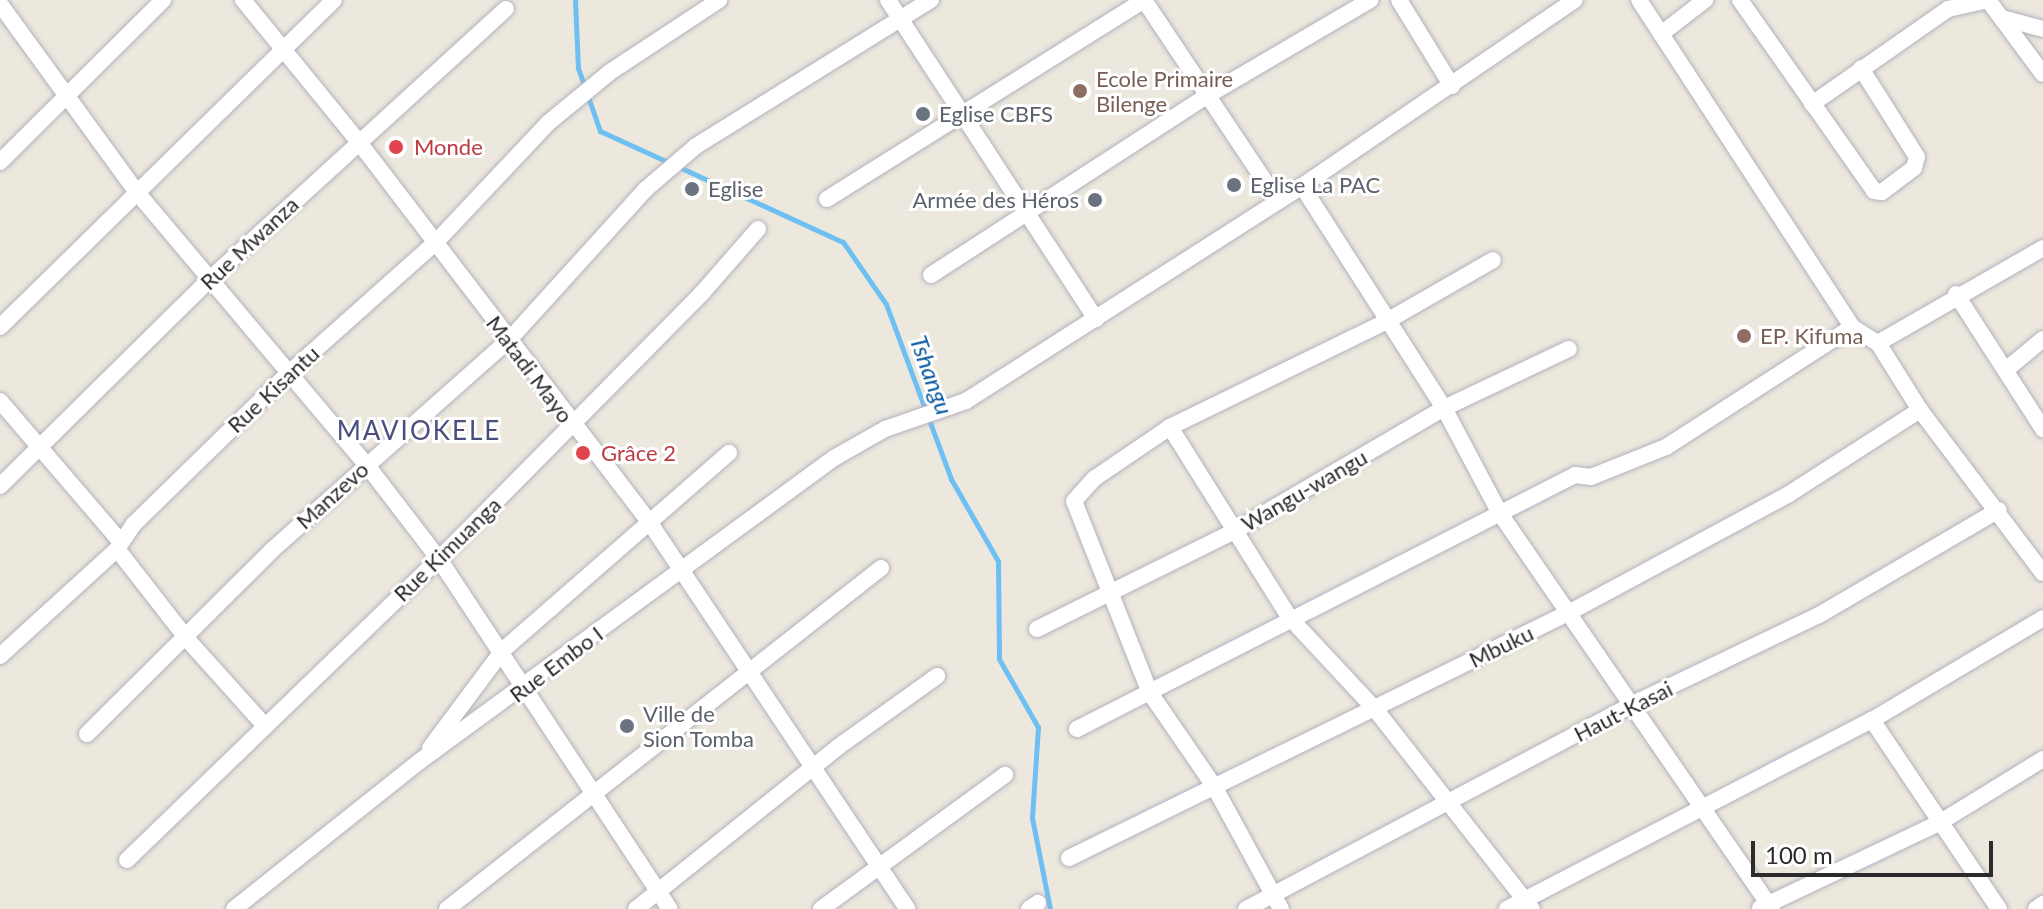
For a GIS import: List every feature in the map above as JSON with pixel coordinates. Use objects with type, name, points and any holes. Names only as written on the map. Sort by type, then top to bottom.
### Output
[{"type":"street","points":[[0,162],[67,100],[163,0]]},
{"type":"street","name":"Matadi Mayo","points":[[243,0],[358,141],[572,425],[650,523],[679,571],[907,909]]},
{"type":"street","points":[[0,327],[135,190],[334,0]]},
{"type":"street","name":"Rue Kisantu","points":[[0,656],[118,545],[289,373],[435,243],[548,123],[610,72],[719,0]]},
{"type":"street","points":[[888,0],[964,111],[1096,319]]},
{"type":"street","name":"Manzevo","points":[[87,734],[187,639],[271,551],[509,340],[646,189],[696,146],[931,0]]},
{"type":"street","points":[[827,199],[1144,0],[1210,94],[1278,201]]},
{"type":"street","points":[[931,275],[1210,94],[1370,0]]},
{"type":"street","points":[[1399,0],[1452,86]]},
{"type":"street","name":"Rue Embo I","points":[[234,909],[420,761],[527,688],[679,571],[834,458],[885,429],[966,401],[1302,186],[1575,0]]},
{"type":"street","points":[[1639,0],[1852,327],[1878,343],[1920,410],[1999,510],[2043,573]]},
{"type":"street","points":[[1661,34],[1705,0]]},
{"type":"street","points":[[1740,0],[1874,191],[1884,190],[1914,168],[1917,157],[1861,68]]},
{"type":"street","points":[[1812,104],[1944,5],[1988,0],[2043,74]]},
{"type":"street","points":[[0,4],[135,190],[366,464],[439,559],[503,650],[670,909]]},
{"type":"street","name":"Rue Mwanza","points":[[0,486],[209,280],[506,9]]},
{"type":"street","points":[[2002,18],[2043,29]]},
{"type":"street","points":[[1302,186],[1444,408],[1499,512],[1572,611],[1631,705],[1767,907],[1939,823],[2043,759]]},
{"type":"street","name":"Rue Kimuanga","points":[[127,860],[439,559],[572,425],[758,229]]},
{"type":"street","points":[[1878,343],[1956,294],[2043,248]]},
{"type":"street","points":[[1278,902],[1214,786],[1150,693],[1109,593],[1103,567],[1074,501],[1095,478],[1170,427],[1387,321],[1493,260]]},
{"type":"street","points":[[1956,294],[2043,429]]},
{"type":"street","points":[[1077,729],[1575,475],[1591,477],[1666,447],[1852,327]]},
{"type":"street","points":[[2007,369],[2043,339]]},
{"type":"street","name":"Wangu-wangu","points":[[1037,629],[1236,530],[1444,408],[1569,349]]},
{"type":"street","points":[[0,401],[118,545],[187,639],[265,726]]},
{"type":"street","name":"Mbuku","points":[[1069,858],[1572,611],[1789,494],[1920,410]]},
{"type":"street","points":[[1170,427],[1290,618],[1375,709],[1528,904]]},
{"type":"street","points":[[420,761],[503,650],[729,453]]},
{"type":"street","name":"Haut-Kasai","points":[[1246,909],[1278,902],[1631,705],[1819,615],[1999,510]]},
{"type":"street","points":[[447,909],[598,794],[747,669],[881,568]]},
{"type":"street","points":[[1507,909],[1528,904],[1699,807],[1872,720],[2043,618]]},
{"type":"street","points":[[636,909],[813,768],[937,676]]},
{"type":"street","points":[[1872,720],[1999,909]]},
{"type":"street","points":[[821,909],[1005,775]]},
{"type":"street","points":[[2036,909],[2043,904]]},
{"type":"waterway","name":"Tshangu","points":[[575,0],[578,68],[600,131],[670,163]]},
{"type":"waterway","name":"Tshangu","points":[[679,167],[843,242],[886,304],[951,479],[998,561],[999,659],[1038,727],[1032,818],[1050,909]]},
{"type":"place","name":"Ecole Primaire Bilenge","points":[[1080,91]]},
{"type":"place","name":"Eglise CBFS","points":[[923,114]]},
{"type":"place","name":"Monde","points":[[396,147]]},
{"type":"place","name":"Eglise La PAC","points":[[1234,185]]},
{"type":"place","name":"Eglise","points":[[692,189]]},
{"type":"place","name":"Armée des Héros","points":[[1095,200]]},
{"type":"place","name":"EP. Kifuma","points":[[1744,336]]},
{"type":"place","name":"Grâce 2","points":[[583,453]]},
{"type":"place","name":"Ville de Sion Tomba","points":[[627,726]]},
{"type":"district","name":"MAVIOKELE","points":[[419,431]]}]
